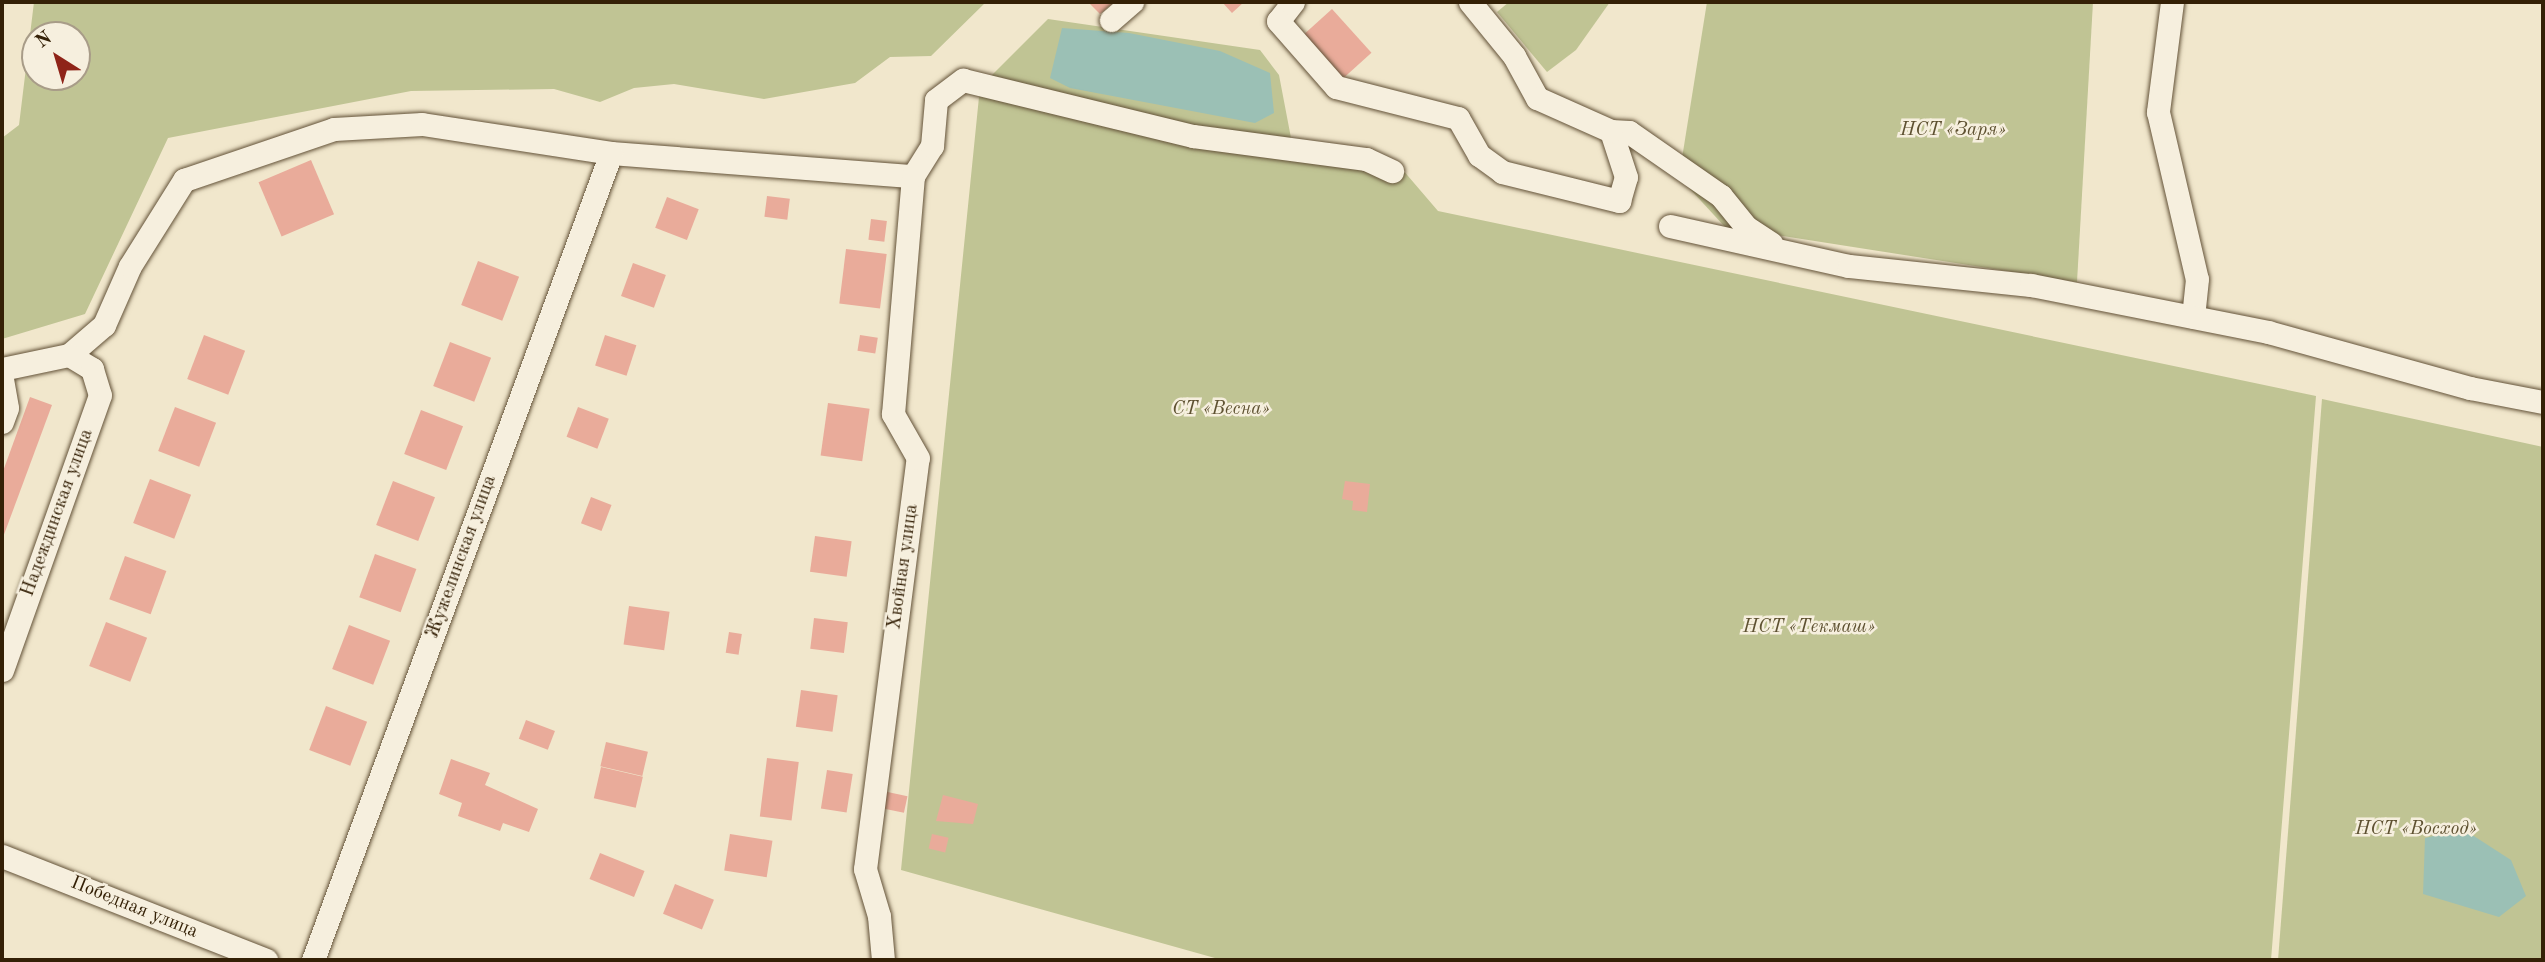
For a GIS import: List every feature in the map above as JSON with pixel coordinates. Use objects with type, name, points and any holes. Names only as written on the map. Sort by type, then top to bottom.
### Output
[{"type":"street","points":[[1111,20],[1132,2]]},
{"type":"street","points":[[1293,2],[1278,21],[1336,87],[1458,118],[1479,155],[1502,172],[1619,201],[1626,177],[1611,131]]},
{"type":"street","points":[[1470,2],[1514,57],[1537,98],[1611,131],[1649,141],[1782,250]]},
{"type":"street","points":[[2172,2],[2158,112],[2197,279],[2193,317]]},
{"type":"street","points":[[2,369],[69,355],[104,325],[156,222],[184,180],[201,171],[334,129],[422,124],[611,153],[913,176],[932,146],[936,100],[962,80],[1193,136],[1366,159],[1392,171]]},
{"type":"street","name":"Жужелинская улица","points":[[313,960],[611,153]]},
{"type":"street","name":"Хвойная улица","points":[[883,960],[880,916],[865,869],[918,458],[893,414],[913,176]]},
{"type":"street","points":[[1670,226],[1916,277],[2031,285],[2193,317],[2543,402]]},
{"type":"street","name":"Надеждинская улица","points":[[2,670],[100,396],[92,369],[69,355]]},
{"type":"street","points":[[2,379],[7,408],[2,422]]},
{"type":"street","name":"Победная улица","points":[[2,856],[266,960]]},
{"type":"green space","points":[[34,2],[986,2],[931,56],[890,57],[855,83],[764,99],[674,84],[634,88],[600,102],[554,89],[411,91],[168,138],[85,314],[2,339],[2,138],[19,125],[23,91],[91,91],[91,21],[32,21]]},
{"type":"green space","points":[[1509,2],[1610,2],[1576,50],[1547,72],[1497,12]]},
{"type":"green space","name":"НСТ «Заря»","points":[[1707,2],[2093,2],[2077,282],[1725,227],[1679,177]]},
{"type":"green space","points":[[1048,19],[1260,50],[1279,75],[1291,138],[1396,162],[1438,211],[2316,396],[2271,960],[1222,960],[901,870],[980,87]]},
{"type":"green space","name":"НСТ «Восход»","points":[[2322,399],[2543,447],[2543,960],[2278,960]]},
{"type":"water","points":[[1062,28],[1129,33],[1220,51],[1270,73],[1274,113],[1255,123],[1070,88],[1050,78]]},
{"type":"water","points":[[2463,829],[2511,860],[2526,896],[2499,917],[2423,894],[2425,838]]},
{"type":"building","points":[[1088,2],[1114,2],[1100,14]]},
{"type":"building","points":[[1222,2],[1244,2],[1232,13]]},
{"type":"building","points":[[1332,9],[1371,53],[1343,78],[1304,34]]},
{"type":"building","points":[[311,160],[334,214],[282,237],[259,182]]},
{"type":"building","points":[[767,196],[790,199],[787,220],[764,217]]},
{"type":"building","points":[[667,197],[699,209],[687,240],[655,228]]},
{"type":"building","points":[[871,219],[887,221],[884,242],[868,240]]},
{"type":"building","points":[[846,249],[887,254],[880,309],[839,304]]},
{"type":"building","points":[[478,261],[519,277],[502,321],[461,305]]},
{"type":"building","points":[[633,263],[666,275],[654,308],[621,296]]},
{"type":"building","points":[[204,335],[245,351],[228,395],[187,379]]},
{"type":"building","points":[[605,335],[636,345],[626,376],[595,365]]},
{"type":"building","points":[[860,335],[878,338],[875,354],[857,351]]},
{"type":"building","points":[[450,342],[491,358],[474,402],[433,386]]},
{"type":"building","points":[[30,397],[52,405],[2,540],[2,474]]},
{"type":"building","points":[[828,403],[870,409],[862,461],[821,455]]},
{"type":"building","points":[[175,407],[216,423],[199,467],[158,451]]},
{"type":"building","points":[[578,407],[609,419],[597,449],[567,437]]},
{"type":"building","points":[[421,410],[463,426],[446,470],[404,454]]},
{"type":"building","points":[[150,479],[191,495],[174,539],[133,523]]},
{"type":"building","points":[[393,481],[435,497],[418,541],[376,525]]},
{"type":"building","points":[[1345,481],[1370,484],[1367,512],[1352,510],[1353,501],[1342,499]]},
{"type":"building","points":[[591,497],[612,505],[602,531],[581,523]]},
{"type":"building","points":[[815,536],[852,541],[847,577],[810,572]]},
{"type":"building","points":[[375,554],[416,569],[401,612],[359,597]]},
{"type":"building","points":[[125,556],[166,571],[151,614],[109,599]]},
{"type":"building","points":[[629,606],[670,612],[664,650],[624,645]]},
{"type":"building","points":[[814,618],[848,622],[844,653],[810,649]]},
{"type":"building","points":[[106,622],[147,638],[130,682],[89,666]]},
{"type":"building","points":[[349,625],[390,641],[373,685],[332,669]]},
{"type":"building","points":[[729,632],[742,634],[739,655],[726,653]]},
{"type":"building","points":[[801,690],[838,695],[832,732],[796,727]]},
{"type":"building","points":[[326,706],[367,722],[350,766],[309,750]]},
{"type":"building","points":[[526,720],[555,731],[548,750],[519,739]]},
{"type":"building","points":[[606,742],[648,752],[642,776],[600,766]]},
{"type":"building","points":[[767,758],[799,762],[792,820],[760,817]]},
{"type":"building","points":[[451,759],[490,773],[485,785],[538,809],[529,832],[503,823],[500,831],[458,816],[462,803],[439,794]]},
{"type":"building","points":[[601,767],[643,777],[636,808],[594,798]]},
{"type":"building","points":[[827,770],[853,774],[847,813],[821,809]]},
{"type":"building","points":[[883,791],[907,796],[904,813],[879,808]]},
{"type":"building","points":[[943,795],[978,804],[973,824],[936,821]]},
{"type":"building","points":[[730,834],[772,841],[767,877],[724,871]]},
{"type":"building","points":[[932,834],[949,838],[945,852],[929,849]]},
{"type":"building","points":[[600,853],[645,871],[634,897],[590,879]]},
{"type":"building","points":[[675,884],[714,900],[702,929],[663,914]]},
{"type":"park label","name":"СТ «Весна»","points":[[1221,410]]},
{"type":"park label","name":"НСТ «Текмаш»","points":[[1809,628]]}]
